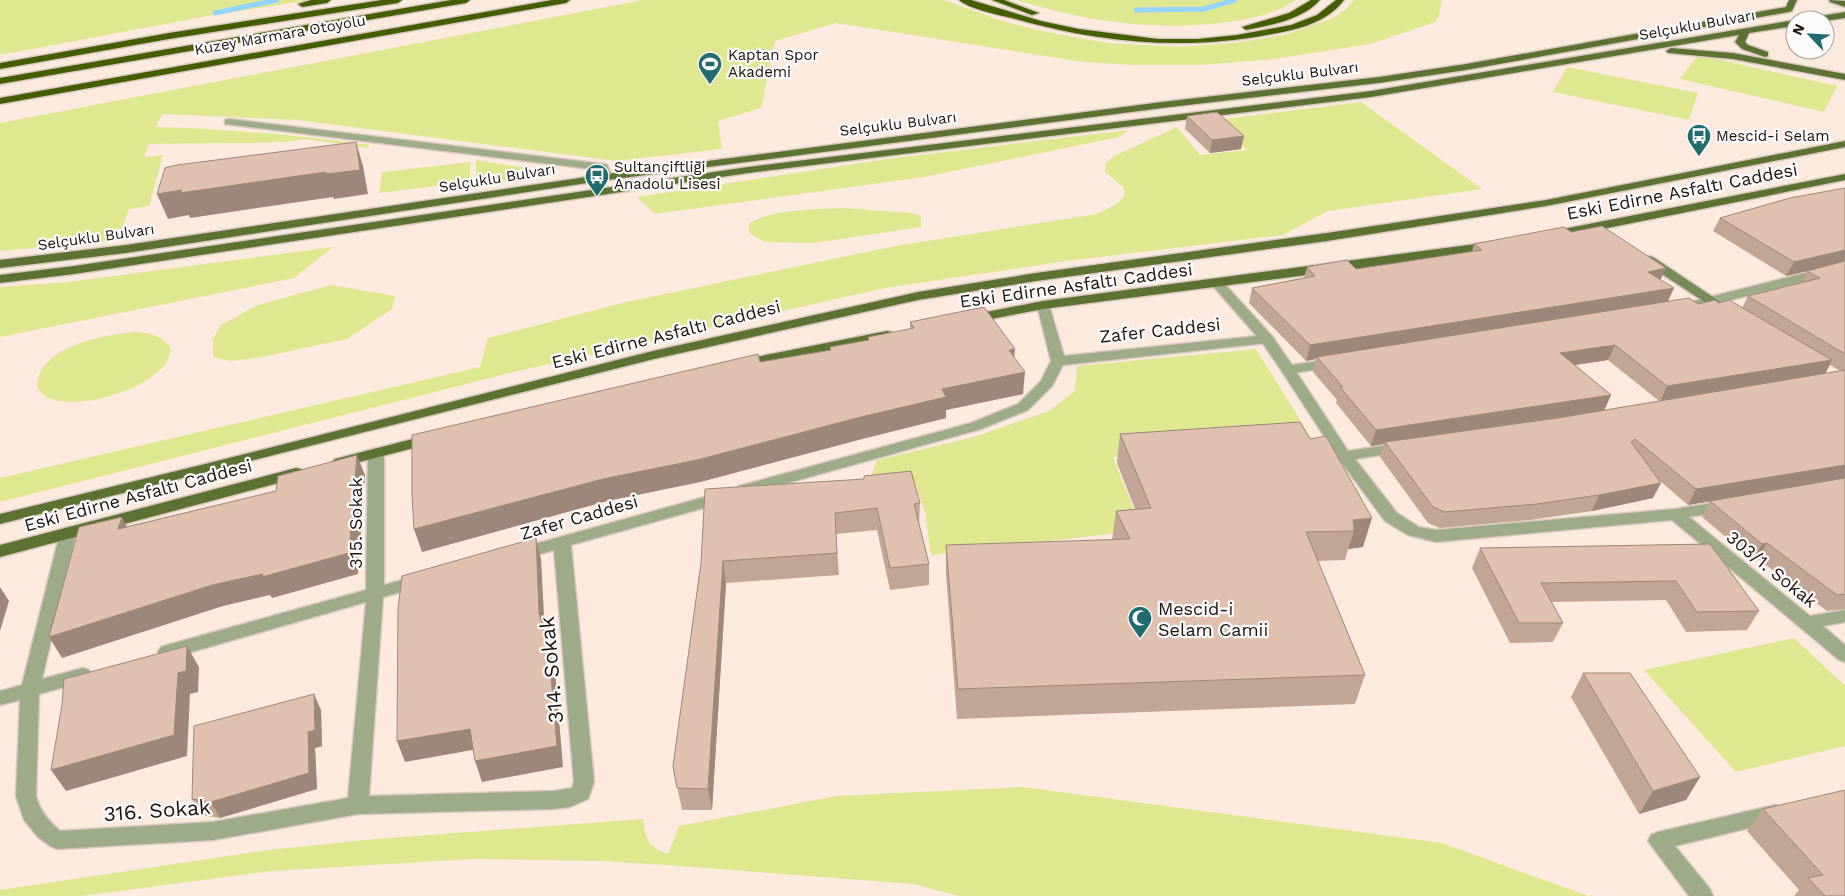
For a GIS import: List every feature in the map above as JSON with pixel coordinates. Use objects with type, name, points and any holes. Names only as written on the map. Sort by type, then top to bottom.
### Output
[{"type":"highway","points":[[289,7],[327,0]]},
{"type":"highway","points":[[0,66],[238,24],[398,0]]},
{"type":"highway","name":"Kuzey Marmara Otoyolu","points":[[0,81],[232,39],[466,0]]},
{"type":"highway","name":"Kuzey Marmara Otoyolu","points":[[0,101],[566,0]]},
{"type":"highway","points":[[964,0],[1028,22],[1084,34],[1111,38],[1178,42],[1236,38],[1292,28],[1322,15],[1340,0]]},
{"type":"highway","points":[[996,0],[1040,15],[1086,25],[1138,31],[1190,32],[1216,31],[1261,24],[1298,12],[1316,0]]},
{"type":"highway","points":[[0,59],[234,16]]},
{"type":"main road","name":"Selçuklu Bulvarı","points":[[0,264],[38,261],[126,249],[607,176],[1379,80],[1466,67],[1789,9],[1793,0]]},
{"type":"main road","points":[[1833,0],[1845,4]]},
{"type":"main road","name":"Selçuklu Bulvarı","points":[[0,279],[74,270],[748,170],[1371,94],[1785,25]]},
{"type":"main road","points":[[1745,32],[1740,42],[1745,47],[1756,52],[1845,70]]},
{"type":"main road","points":[[1649,49],[1732,56],[1845,77]]},
{"type":"main road","name":"Eski Edirne Asfaltı Caddesi","points":[[0,519],[240,461],[653,355],[918,296],[1036,277],[1327,237],[1588,195],[1845,144]]},
{"type":"main road","name":"Eski Edirne Asfaltı Caddesi","points":[[1541,237],[1845,177]]},
{"type":"main road","points":[[1598,227],[1615,238]]},
{"type":"main road","name":"Eski Edirne Asfaltı Caddesi","points":[[958,321],[1043,305],[1217,284],[1502,244]]},
{"type":"main road","points":[[1639,254],[1739,317]]},
{"type":"main road","points":[[725,368],[901,332]]},
{"type":"main road","points":[[327,466],[442,436]]},
{"type":"main road","name":"Eski Edirne Asfaltı Caddesi","points":[[0,551],[308,470]]},
{"type":"street","points":[[229,122],[296,127],[552,163],[603,167],[607,176]]},
{"type":"street","points":[[1684,307],[1714,302],[1845,267]]},
{"type":"street","points":[[1217,284],[1267,339],[1344,456],[1391,517],[1414,531],[1436,536],[1674,514],[1744,503]]},
{"type":"street","points":[[1043,305],[1058,361]]},
{"type":"street","name":"Zafer Caddesi","points":[[500,559],[976,426],[1023,407],[1047,382],[1058,361],[1267,339]]},
{"type":"street","points":[[1288,370],[1346,361]]},
{"type":"street","points":[[1344,456],[1419,445]]},
{"type":"street","name":"315. Sokak","points":[[358,805],[375,594],[376,454]]},
{"type":"street","name":"303/1. Sokak","points":[[1674,514],[1845,655]]},
{"type":"street","name":"316. Sokak","points":[[68,533],[30,690],[26,796],[31,814],[45,831],[57,840],[213,831],[358,805],[545,801],[570,798],[581,793]]},
{"type":"street","name":"314. Sokak","points":[[562,542],[584,782],[581,793]]},
{"type":"street","points":[[152,656],[437,576]]},
{"type":"street","points":[[1806,623],[1845,616]]},
{"type":"street","points":[[0,698],[96,672]]},
{"type":"street","points":[[1702,896],[1658,841],[1796,809]]},
{"type":"green space","points":[[0,0],[311,0],[208,16],[0,55]]},
{"type":"green space","points":[[643,0],[944,0],[999,20],[1037,30],[1107,43],[1180,47],[1234,43],[1284,35],[1333,18],[1345,10],[1354,0],[1442,0],[1439,16],[1435,22],[1370,44],[1274,59],[1199,65],[1134,65],[1082,62],[836,23],[775,41],[761,108],[718,121],[722,149],[616,161],[297,120],[162,114],[156,127],[263,133],[370,145],[367,148],[304,139],[288,142],[149,144],[144,157],[163,155],[149,206],[129,209],[118,240],[0,251],[0,123]]},
{"type":"green space","points":[[1017,0],[1296,0],[1278,10],[1250,18],[1220,23],[1168,26],[1092,19]]},
{"type":"green space","points":[[1698,55],[1837,86],[1824,112],[1680,79]]},
{"type":"green space","points":[[1567,67],[1698,93],[1689,120],[1553,92]]},
{"type":"green space","points":[[1361,102],[1482,189],[1328,211],[1283,235],[1066,261],[885,288],[518,371],[0,502],[0,478],[480,367],[488,338],[622,303],[895,246],[1097,214],[1116,204],[1125,194],[1123,187],[1105,172],[1106,163],[1114,156],[1177,127],[1200,155],[1247,150],[1215,120]]},
{"type":"green space","points":[[1129,130],[1119,137],[924,177],[655,214],[637,197],[887,159]]},
{"type":"green space","points":[[476,160],[539,170],[539,176],[476,185]]},
{"type":"green space","points":[[470,162],[470,182],[379,193],[382,172]]},
{"type":"green space","points":[[843,208],[912,213],[921,216],[921,227],[814,243],[765,242],[749,233],[749,223],[771,215],[783,212]]},
{"type":"green space","points":[[333,247],[294,278],[0,337],[0,287],[68,282]]},
{"type":"green space","points":[[331,285],[395,296],[392,309],[347,339],[257,358],[230,361],[213,357],[213,339],[221,325],[258,305]]},
{"type":"green space","points":[[138,332],[157,336],[165,341],[171,349],[168,360],[159,371],[146,381],[111,396],[74,402],[58,401],[45,396],[37,387],[40,373],[48,361],[61,352],[92,339]]},
{"type":"green space","points":[[1256,349],[1317,447],[1113,457],[1142,530],[931,555],[925,512],[916,486],[866,490],[877,460],[974,437],[1049,411],[1075,391],[1077,366]]},
{"type":"green space","points":[[1794,638],[1845,686],[1845,746],[1736,772],[1644,670]]},
{"type":"green space","points":[[1023,787],[1442,843],[1588,896],[959,896],[913,884],[665,865],[600,861],[474,859],[272,871],[82,896],[0,896],[0,890],[268,850],[374,839],[643,819],[647,838],[651,845],[668,854],[679,826],[836,796]]},
{"type":"building","points":[[1217,112],[1244,136],[1212,140],[1187,116]]},
{"type":"building","points":[[356,142],[360,170],[325,174],[326,172],[180,193],[182,190],[157,194],[165,168]]},
{"type":"building","points":[[1845,188],[1845,250],[1794,262],[1720,218],[1790,198]]},
{"type":"building","points":[[1602,226],[1666,268],[1648,272],[1674,288],[1310,345],[1252,288],[1315,276],[1307,267],[1347,260],[1356,269],[1482,250],[1474,244],[1564,227],[1571,232]]},
{"type":"building","points":[[1845,261],[1845,354],[1748,296],[1820,278],[1807,271]]},
{"type":"building","points":[[1689,298],[1698,304],[1715,300],[1719,303],[1729,300],[1832,360],[1667,386],[1615,345],[1560,353],[1611,395],[1376,430],[1317,357]]},
{"type":"building","points":[[984,307],[1015,349],[1009,350],[1025,372],[942,389],[946,397],[697,460],[603,479],[414,529],[412,435],[758,354],[760,362],[831,350],[830,347],[869,340],[868,337],[914,328],[910,322]]},
{"type":"building","points":[[1845,370],[1845,465],[1696,489],[1635,439],[1631,442],[1661,483],[1537,504],[1445,512],[1433,507],[1385,442],[1558,418]]},
{"type":"building","points":[[1300,422],[1310,439],[1326,436],[1372,518],[1353,520],[1354,531],[1306,532],[1365,675],[958,689],[946,545],[1130,539],[1116,511],[1151,508],[1120,434]]},
{"type":"building","points":[[357,455],[349,553],[262,577],[263,574],[212,585],[49,637],[79,527],[122,517],[118,529],[276,491],[278,476]]},
{"type":"building","points":[[911,471],[920,503],[914,504],[929,564],[890,568],[877,508],[835,513],[837,553],[723,561],[708,789],[677,788],[673,766],[701,563],[705,489],[864,479],[864,476]]},
{"type":"building","points":[[1845,478],[1845,594],[1837,595],[1767,543],[1762,544],[1710,501]]},
{"type":"building","points":[[536,538],[539,613],[549,651],[557,746],[475,761],[470,729],[397,741],[398,608],[402,576]]},
{"type":"building","points":[[1710,544],[1759,611],[1697,612],[1676,581],[1541,583],[1563,623],[1519,623],[1480,548]]},
{"type":"building","points":[[187,646],[186,671],[178,673],[174,735],[51,770],[62,705],[64,679]]},
{"type":"building","points":[[1583,673],[1630,673],[1700,777],[1653,791]]},
{"type":"building","points":[[314,694],[315,730],[308,732],[309,773],[211,802],[192,799],[194,726]]},
{"type":"building","points":[[1845,790],[1845,896],[1825,896],[1808,878],[1823,875],[1763,809]]},
{"type":"waterway","points":[[215,13],[277,0]]},
{"type":"waterway","points":[[1136,10],[1204,9],[1235,0]]},
{"type":"place","name":"Kaptan Spor Akademi","points":[[710,85]]},
{"type":"place","name":"Mescid-i Selam","points":[[1699,157]]},
{"type":"place","name":"Sultançiftliği Anadolu Lisesi","points":[[597,197]]},
{"type":"place","name":"Mescid-i Selam Camii","points":[[1140,639]]}]
